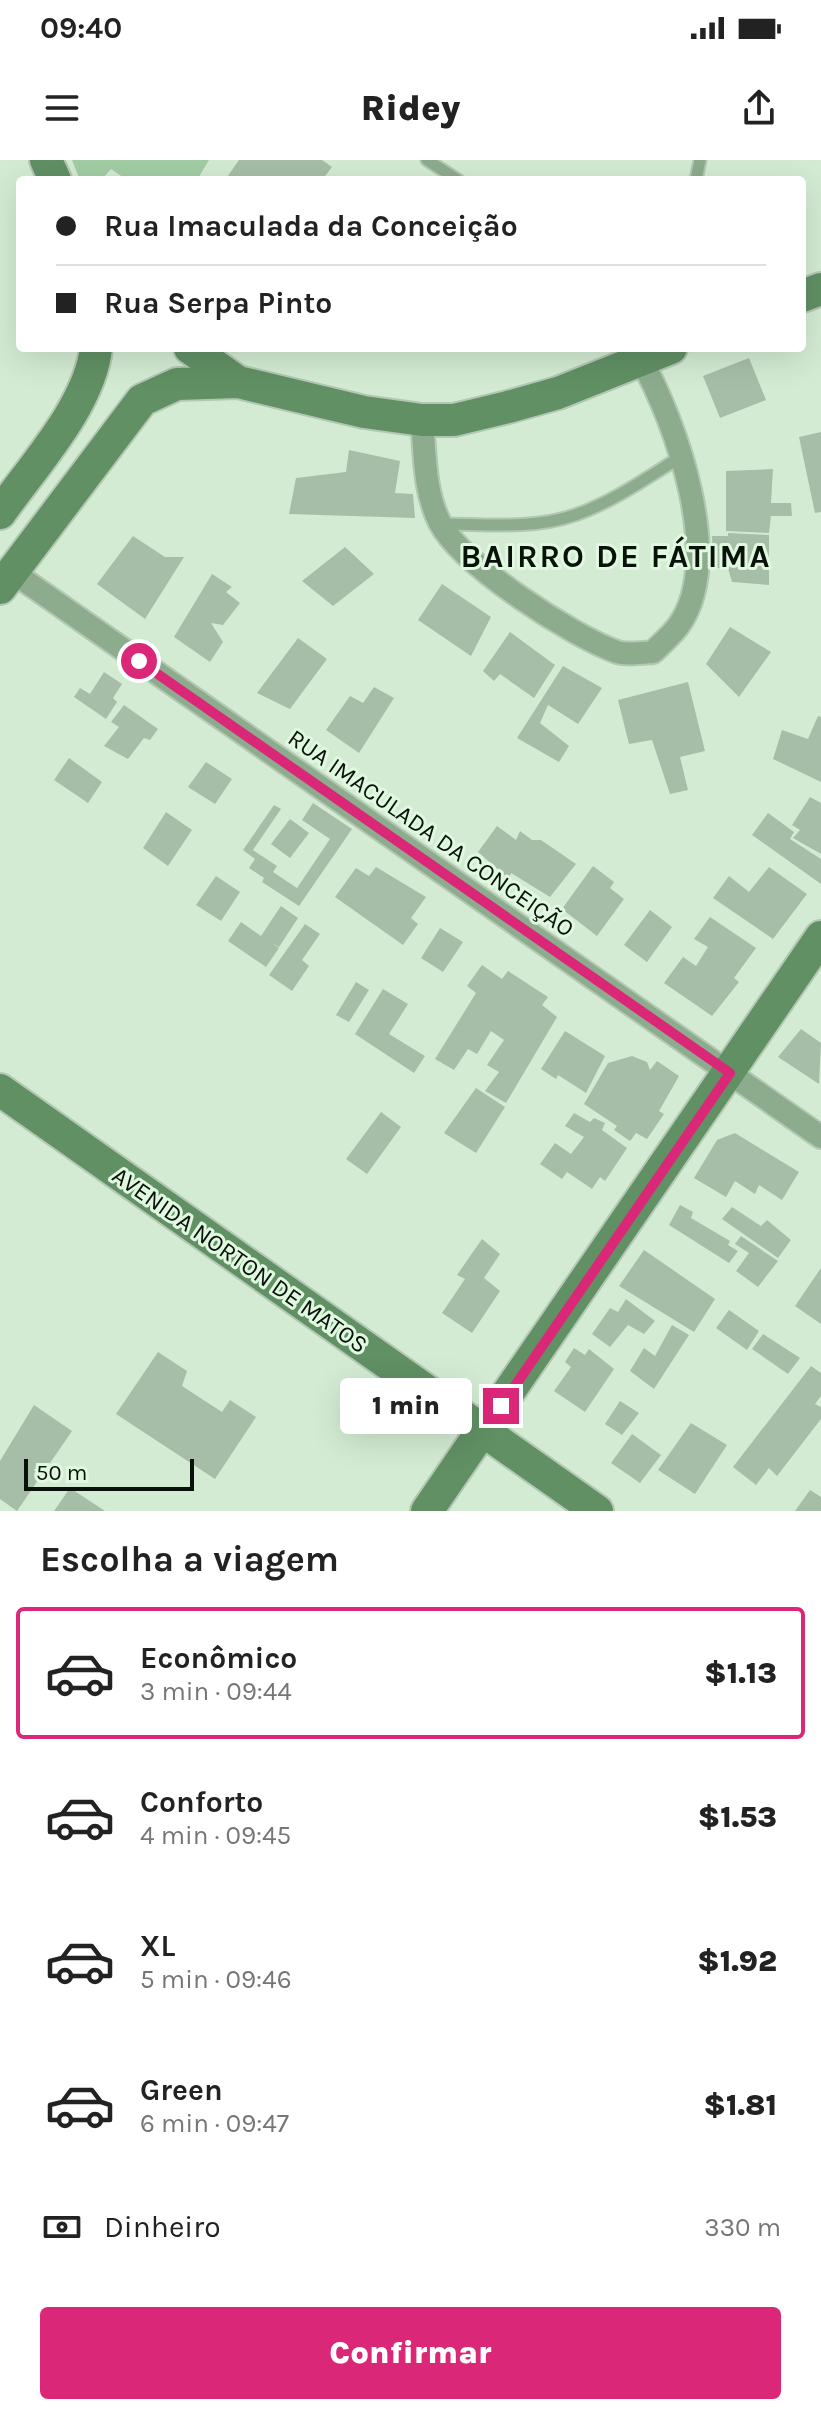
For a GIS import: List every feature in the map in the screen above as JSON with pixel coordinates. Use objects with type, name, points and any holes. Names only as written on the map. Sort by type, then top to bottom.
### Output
[{"type":"street","points":[[0,513],[82,395],[94,370],[96,352]]},
{"type":"street","points":[[196,352],[238,382]]},
{"type":"street","points":[[6,580],[142,400],[177,384],[238,382],[364,412],[422,420],[454,420],[558,393],[661,352]]},
{"type":"street","points":[[422,420],[426,480],[440,524],[467,553],[553,621],[620,653],[653,652],[680,624],[695,570],[694,501],[683,456],[641,360]]},
{"type":"street","name":"RUA IMACULADA DA CONCEIÇÃO","points":[[6,580],[821,1137]]},
{"type":"street","points":[[427,1511],[821,937]]},
{"type":"street","name":"AVENIDA NORTON DE MATOS","points":[[0,1090],[597,1511]]},
{"type":"lane","points":[[427,160],[452,176]]},
{"type":"lane","points":[[440,524],[529,525],[573,516],[614,498],[683,456]]},
{"type":"green space","points":[[72,160],[209,160],[199,176],[121,176],[111,169],[105,176],[78,176]]},
{"type":"building","points":[[239,160],[322,160],[332,167],[325,176],[228,176]]},
{"type":"building","points":[[749,358],[766,400],[720,418],[703,376]]},
{"type":"building","points":[[821,432],[821,512],[815,513],[799,437]]},
{"type":"building","points":[[349,450],[400,461],[395,493],[413,494],[415,518],[289,514],[296,478],[346,472]]},
{"type":"building","points":[[773,469],[771,503],[791,503],[792,516],[771,516],[769,533],[726,531],[726,471]]},
{"type":"building","points":[[728,533],[769,535],[769,585],[732,582],[728,568],[713,568],[712,536],[728,536]]},
{"type":"building","points":[[133,536],[165,557],[184,557],[145,619],[97,584]]},
{"type":"building","points":[[345,547],[374,574],[333,606],[302,581]]},
{"type":"building","points":[[212,574],[232,587],[226,592],[240,603],[223,625],[211,623],[223,642],[210,662],[174,637]]},
{"type":"building","points":[[442,584],[491,617],[471,656],[418,620]]},
{"type":"building","points":[[730,627],[771,652],[739,697],[706,664]]},
{"type":"building","points":[[510,632],[555,665],[534,698],[500,674],[494,681],[483,671]]},
{"type":"building","points":[[298,638],[327,659],[290,709],[257,693]]},
{"type":"building","points":[[563,666],[602,688],[578,724],[548,705],[540,723],[569,746],[559,762],[517,738]]},
{"type":"building","points":[[104,672],[122,684],[113,698],[117,702],[106,719],[74,697],[80,688],[90,694]]},
{"type":"building","points":[[688,682],[705,751],[680,757],[688,790],[670,794],[652,740],[629,744],[618,700]]},
{"type":"building","points":[[374,687],[394,698],[359,753],[326,730],[350,696],[363,703]]},
{"type":"building","points":[[124,705],[158,729],[150,740],[144,738],[128,759],[104,746],[119,727],[111,722]]},
{"type":"building","points":[[818,716],[821,717],[821,782],[773,759],[782,730],[808,739]]},
{"type":"building","points":[[69,758],[102,782],[88,803],[54,780]]},
{"type":"building","points":[[206,762],[232,779],[215,804],[188,787]]},
{"type":"building","points":[[810,797],[821,803],[821,854],[793,838],[800,830],[792,825]]},
{"type":"building","points":[[313,803],[352,829],[299,906],[262,882],[264,878],[249,868],[255,859],[243,850],[274,805],[281,809],[253,850],[277,866],[273,872],[297,888],[330,839],[302,820]]},
{"type":"building","points":[[166,812],[192,830],[168,866],[143,848]]},
{"type":"building","points":[[768,813],[794,832],[790,839],[821,859],[821,884],[752,835]]},
{"type":"building","points":[[290,819],[309,833],[290,858],[271,844]]},
{"type":"building","points":[[497,826],[516,840],[520,831],[532,840],[541,840],[576,864],[550,897],[511,873],[509,879],[478,852]]},
{"type":"building","points":[[593,866],[614,882],[610,888],[624,899],[597,936],[562,909]]},
{"type":"building","points":[[376,867],[426,897],[411,918],[418,924],[403,945],[335,897],[356,868],[369,876]]},
{"type":"building","points":[[769,867],[807,894],[773,939],[713,898],[729,876],[749,892]]},
{"type":"building","points":[[216,876],[240,892],[221,921],[196,905]]},
{"type":"building","points":[[281,906],[298,918],[279,947],[272,943],[279,948],[266,967],[228,941],[241,922],[261,936]]},
{"type":"building","points":[[650,910],[672,927],[647,962],[624,945]]},
{"type":"building","points":[[710,917],[756,948],[734,978],[739,982],[712,1016],[664,983],[683,957],[696,966],[708,947],[694,939]]},
{"type":"building","points":[[305,924],[320,934],[302,960],[309,966],[292,991],[269,975]]},
{"type":"building","points":[[440,928],[463,942],[443,972],[421,958]]},
{"type":"building","points":[[482,965],[502,979],[508,971],[548,997],[542,1005],[557,1017],[506,1103],[485,1091],[499,1072],[487,1065],[504,1040],[491,1031],[477,1054],[468,1049],[454,1070],[435,1059],[476,993],[467,986]]},
{"type":"building","points":[[356,982],[369,990],[349,1022],[336,1015]]},
{"type":"building","points":[[383,989],[408,1004],[389,1034],[425,1056],[414,1073],[355,1034]]},
{"type":"building","points":[[801,1029],[821,1043],[819,1084],[778,1057]]},
{"type":"building","points":[[565,1031],[605,1056],[586,1093],[558,1075],[556,1079],[541,1069]]},
{"type":"building","points":[[632,1056],[647,1062],[650,1070],[657,1061],[679,1076],[659,1111],[664,1114],[647,1139],[636,1133],[630,1141],[614,1130],[617,1126],[584,1104],[608,1063]]},
{"type":"building","points":[[476,1088],[505,1107],[476,1153],[444,1133]]},
{"type":"building","points":[[381,1112],[401,1127],[367,1174],[346,1159]]},
{"type":"building","points":[[574,1113],[590,1122],[594,1118],[605,1123],[602,1130],[627,1148],[605,1181],[600,1177],[592,1189],[567,1172],[562,1179],[540,1164],[555,1143],[571,1154],[584,1137],[565,1126]]},
{"type":"building","points":[[735,1133],[799,1172],[782,1200],[759,1185],[755,1194],[735,1181],[726,1197],[694,1178],[717,1140]]},
{"type":"building","points":[[680,1205],[693,1212],[691,1218],[730,1241],[728,1245],[738,1251],[729,1263],[669,1225]]},
{"type":"building","points":[[732,1207],[761,1226],[767,1220],[791,1240],[778,1258],[722,1219]]},
{"type":"building","points":[[741,1236],[778,1261],[758,1287],[736,1271],[749,1253],[735,1244]]},
{"type":"building","points":[[482,1239],[500,1254],[484,1278],[500,1291],[472,1333],[442,1313],[465,1279],[457,1275]]},
{"type":"building","points":[[644,1250],[715,1299],[694,1332],[619,1286]]},
{"type":"building","points":[[821,1268],[821,1324],[795,1306]]},
{"type":"building","points":[[626,1299],[655,1321],[644,1334],[628,1325],[610,1347],[592,1334],[610,1308],[618,1312]]},
{"type":"building","points":[[729,1310],[759,1331],[747,1350],[716,1328]]},
{"type":"building","points":[[672,1325],[689,1335],[654,1389],[630,1371],[644,1348],[655,1356]]},
{"type":"building","points":[[763,1334],[800,1358],[788,1374],[752,1349]]},
{"type":"building","points":[[574,1348],[585,1355],[589,1349],[614,1369],[585,1412],[554,1391],[571,1367],[565,1362]]},
{"type":"building","points":[[158,1352],[187,1371],[182,1386],[222,1412],[230,1400],[256,1417],[215,1479],[116,1414]]},
{"type":"building","points":[[811,1366],[821,1373],[821,1396],[815,1404],[821,1407],[821,1419],[777,1476],[769,1468],[756,1485],[733,1467]]},
{"type":"building","points":[[620,1401],[639,1413],[622,1435],[605,1424]]},
{"type":"building","points":[[34,1405],[72,1431],[17,1511],[0,1499],[0,1461]]},
{"type":"building","points":[[691,1423],[727,1445],[695,1494],[658,1470]]},
{"type":"building","points":[[632,1434],[661,1455],[640,1483],[611,1463]]},
{"type":"building","points":[[70,1488],[105,1511],[54,1511]]},
{"type":"building","points":[[810,1490],[821,1497],[821,1511],[795,1511]]},
{"type":"district","name":"BAIRRO DE FÁTIMA","points":[[616,556]]},
{"type":"route","points":[[139,661],[730,1073],[501,1406]]}]
